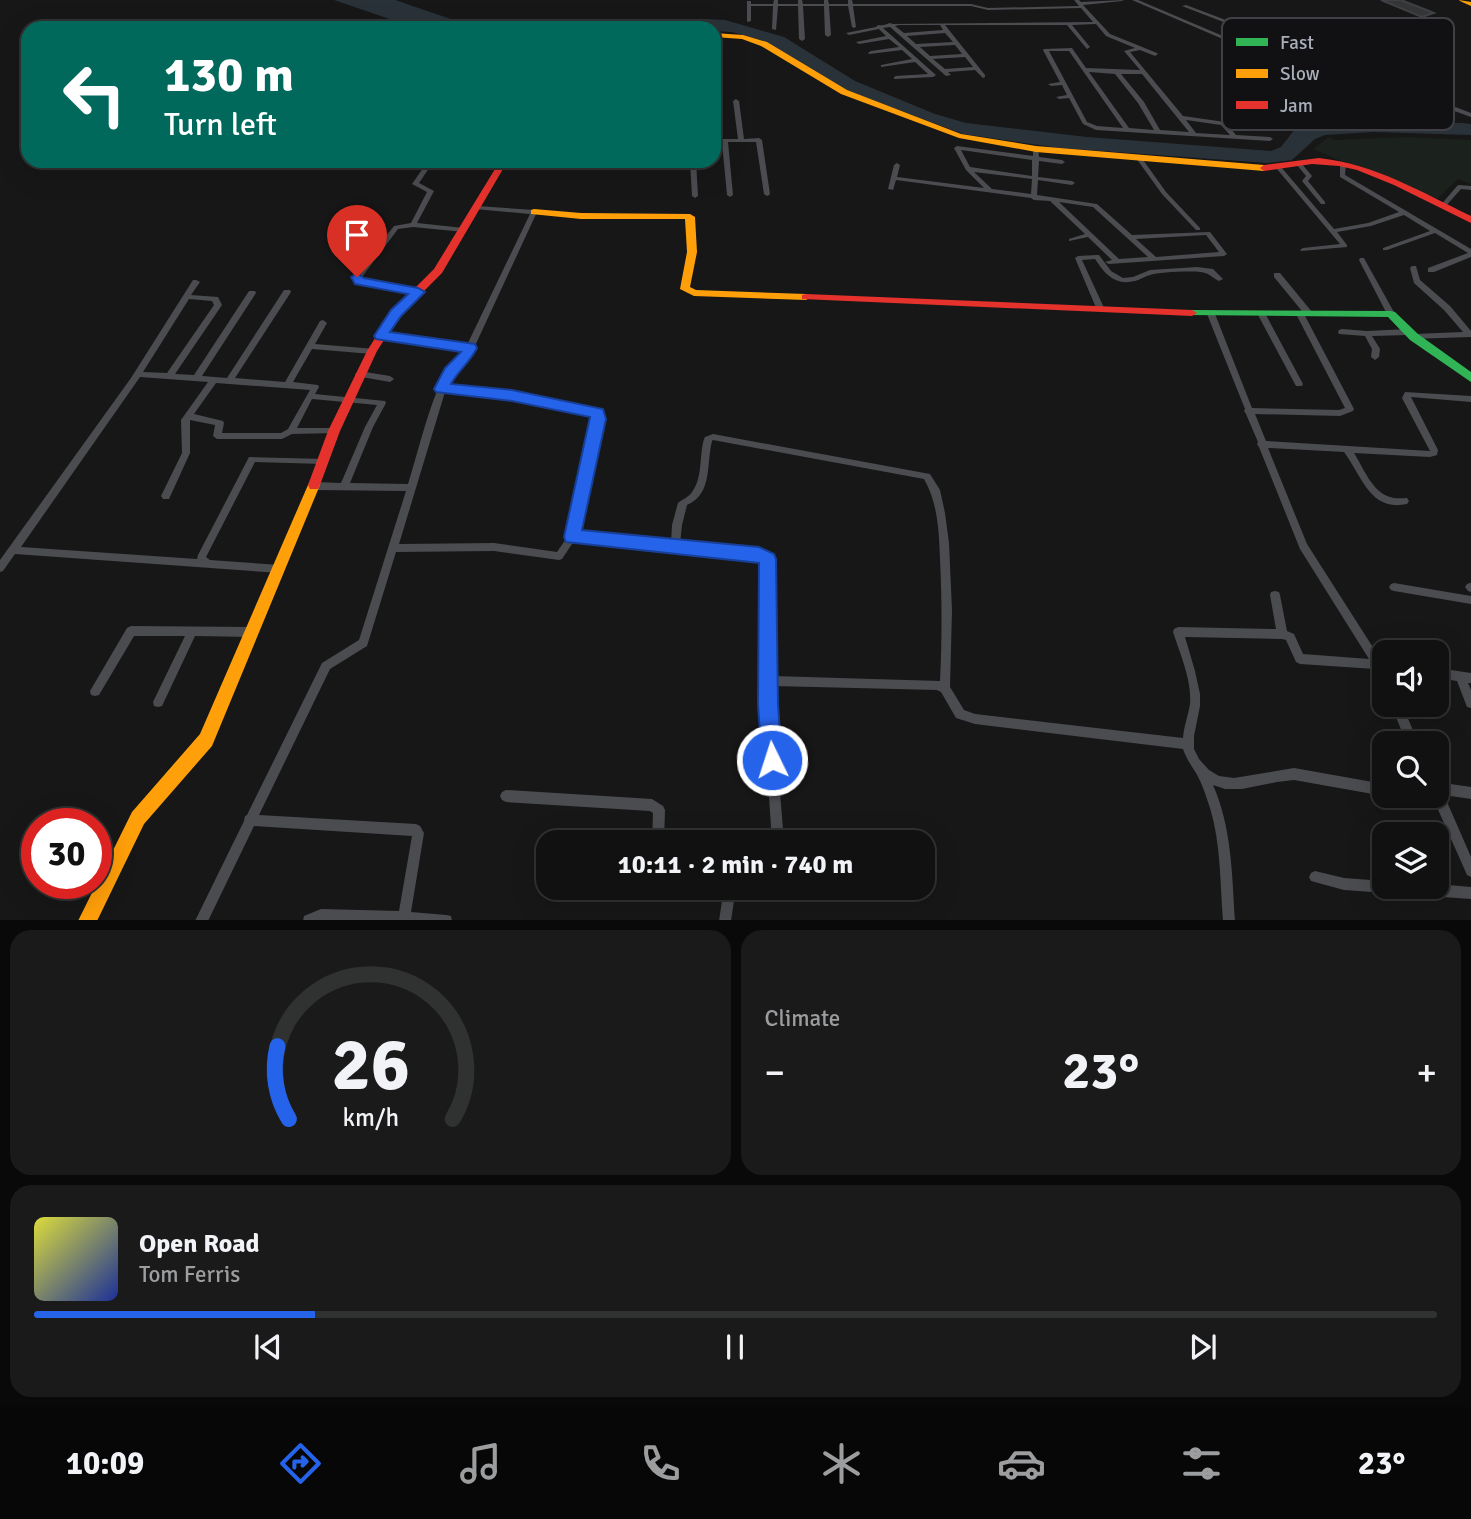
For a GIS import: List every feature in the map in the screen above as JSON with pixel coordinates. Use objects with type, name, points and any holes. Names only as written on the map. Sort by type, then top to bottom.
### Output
[{"type":"main road","points":[[1462,0],[1471,4]]},
{"type":"main road","points":[[721,35],[743,37],[764,44],[844,92],[951,134],[1036,154],[1279,168],[1314,161],[1343,163],[1373,174],[1471,220]]},
{"type":"main road","points":[[87,920],[138,818],[206,740],[280,569],[359,374],[396,313],[438,271],[498,168]]},
{"type":"main road","points":[[534,212],[626,218],[690,217],[694,237],[693,259],[684,286],[694,293],[1211,314],[1391,314],[1411,335],[1471,378]]},
{"type":"street","points":[[987,0],[997,9]]},
{"type":"street","points":[[749,21],[749,2],[895,2],[971,5],[997,9],[1122,0]]},
{"type":"street","points":[[1134,0],[1222,37]]},
{"type":"street","points":[[775,29],[776,2]]},
{"type":"street","points":[[800,2],[802,39]]},
{"type":"street","points":[[826,2],[828,36]]},
{"type":"street","points":[[895,2],[899,24]]},
{"type":"street","points":[[850,3],[854,27]]},
{"type":"street","points":[[876,3],[878,16]]},
{"type":"street","points":[[1080,4],[1108,36],[1121,38],[1155,54]]},
{"type":"street","points":[[1184,6],[1222,20]]},
{"type":"street","points":[[1175,18],[1192,9]]},
{"type":"street","points":[[1068,23],[1087,47]]},
{"type":"street","points":[[903,35],[944,28],[1096,23]]},
{"type":"street","points":[[890,24],[946,73],[977,68]]},
{"type":"street","points":[[849,33],[890,24],[944,28],[983,76]]},
{"type":"street","points":[[878,26],[933,75],[897,78]]},
{"type":"street","points":[[859,42],[890,37]]},
{"type":"street","points":[[916,46],[956,43]]},
{"type":"street","points":[[870,54],[903,48]]},
{"type":"street","points":[[1140,48],[1127,51],[1194,134]]},
{"type":"street","points":[[1126,130],[1070,49],[1046,50],[1088,125],[1126,130],[1270,139]]},
{"type":"street","points":[[930,58],[966,55]]},
{"type":"street","points":[[883,65],[916,60]]},
{"type":"street","points":[[1084,70],[1145,72]]},
{"type":"street","points":[[1117,72],[1141,102],[1158,132]]},
{"type":"street","points":[[1051,84],[1063,83]]},
{"type":"street","points":[[1059,97],[1070,96]]},
{"type":"street","points":[[736,101],[741,140]]},
{"type":"street","points":[[1454,109],[1471,115]]},
{"type":"street","points":[[1181,118],[1222,123]]},
{"type":"street","points":[[1229,130],[1235,137]]},
{"type":"street","points":[[721,141],[759,140],[766,194]]},
{"type":"street","points":[[725,141],[730,195]]},
{"type":"street","points":[[990,191],[968,169],[957,148],[1036,154],[1062,162]]},
{"type":"street","points":[[1034,198],[1036,154]]},
{"type":"street","points":[[1139,158],[1164,193],[1198,229]]},
{"type":"street","points":[[1343,163],[1342,176],[1471,253]]},
{"type":"street","points":[[891,190],[897,165]]},
{"type":"street","points":[[1300,165],[1309,176],[1305,181],[1323,202]]},
{"type":"street","points":[[413,225],[431,191],[415,184],[426,168]]},
{"type":"street","points":[[694,168],[695,195]]},
{"type":"street","points":[[1279,168],[1345,246],[1303,250]]},
{"type":"street","points":[[968,169],[1072,183]]},
{"type":"street","points":[[894,178],[1095,205],[1154,259]]},
{"type":"street","points":[[1442,206],[1459,187],[1471,188]]},
{"type":"street","points":[[1053,200],[1113,262],[1224,254],[1208,233],[1130,237]]},
{"type":"street","points":[[201,920],[326,666],[363,643],[442,389],[450,372],[464,359],[470,348],[534,212],[477,208]]},
{"type":"street","points":[[1334,231],[1369,225],[1404,213]]},
{"type":"street","points":[[418,292],[356,278],[394,228],[413,225],[464,230]]},
{"type":"street","points":[[1385,249],[1435,231]]},
{"type":"street","points":[[1071,240],[1090,236]]},
{"type":"street","points":[[1431,270],[1471,253]]},
{"type":"street","points":[[1101,310],[1078,258],[1097,257],[1108,273],[1122,279],[1134,279],[1150,272],[1197,270],[1210,271],[1219,279]]},
{"type":"street","points":[[1362,260],[1391,314]]},
{"type":"street","points":[[1413,268],[1417,281],[1447,308],[1470,334]]},
{"type":"street","points":[[1248,411],[1340,413],[1350,409],[1305,314],[1276,275]]},
{"type":"street","points":[[0,568],[138,374],[196,282]]},
{"type":"street","points":[[230,380],[287,292]]},
{"type":"street","points":[[195,378],[252,293]]},
{"type":"street","points":[[169,376],[218,305],[215,299],[187,297]]},
{"type":"street","points":[[1211,314],[1303,547],[1372,650]]},
{"type":"street","points":[[1262,315],[1299,384]]},
{"type":"street","points":[[287,385],[323,323]]},
{"type":"street","points":[[1342,332],[1470,334]]},
{"type":"street","points":[[1367,334],[1375,345],[1375,357]]},
{"type":"street","points":[[381,336],[470,348]]},
{"type":"street","points":[[311,346],[372,351]]},
{"type":"street","points":[[138,374],[315,387],[291,430],[281,437],[217,436],[219,423],[188,416]]},
{"type":"street","points":[[359,374],[390,379]]},
{"type":"street","points":[[166,496],[186,453],[185,424],[188,416],[214,380]]},
{"type":"street","points":[[393,548],[494,547],[559,556],[572,537],[598,419],[597,413],[512,395],[442,389]]},
{"type":"street","points":[[1261,444],[1434,453],[1406,396],[1413,394],[1471,399]]},
{"type":"street","points":[[309,396],[348,398],[383,404],[369,427],[344,486]]},
{"type":"street","points":[[291,430],[334,431]]},
{"type":"street","points":[[676,547],[680,510],[683,503],[689,502],[700,490],[705,448],[708,439],[713,437],[927,476],[936,488],[945,547],[944,688],[960,714],[975,719],[1188,744]]},
{"type":"street","points":[[1346,449],[1382,499],[1394,504],[1404,501]]},
{"type":"street","points":[[208,564],[201,558],[252,459],[323,461]]},
{"type":"street","points":[[314,486],[411,488]]},
{"type":"street","points":[[572,537],[759,555],[768,559],[768,681],[777,830]]},
{"type":"street","points":[[12,551],[280,569]]},
{"type":"street","points":[[1394,587],[1471,600]]},
{"type":"street","points":[[1275,595],[1283,634]]},
{"type":"street","points":[[94,691],[131,631],[251,632]]},
{"type":"street","points":[[158,702],[192,632]]},
{"type":"street","points":[[1229,920],[1223,827],[1216,803],[1188,744],[1195,698],[1192,675],[1178,632],[1283,634],[1290,637],[1300,659],[1372,663]]},
{"type":"street","points":[[1466,677],[1471,703]]},
{"type":"street","points":[[768,681],[936,685],[944,688]]},
{"type":"street","points":[[1201,771],[1226,783],[1250,782],[1279,774],[1294,774],[1372,788]]},
{"type":"street","points":[[1449,794],[1471,793]]},
{"type":"street","points":[[506,796],[652,805],[659,810],[658,830]]},
{"type":"street","points":[[1444,808],[1471,871]]},
{"type":"street","points":[[249,820],[416,830],[419,840],[404,919]]},
{"type":"street","points":[[1315,877],[1345,884],[1372,886]]},
{"type":"street","points":[[1449,891],[1471,893]]},
{"type":"street","points":[[725,920],[728,900]]},
{"type":"street","points":[[309,920],[321,915],[446,920]]},
{"type":"shaded area","points":[[334,0],[395,0],[456,21],[396,21]]},
{"type":"shaded area","points":[[725,20],[784,37],[855,81],[935,114],[966,123],[1087,137],[1271,151],[1281,147],[1294,130],[1454,130],[1454,123],[1462,123],[1471,124],[1471,135],[1374,132],[1325,135],[1315,139],[1292,160],[1268,163],[1060,148],[963,134],[845,90],[764,41],[721,31],[721,21],[666,21]]},
{"type":"shaded area","points":[[1329,137],[1334,140],[1407,137],[1471,140],[1471,184],[1458,179],[1435,201],[1313,149]]},
{"type":"building","points":[[1381,0],[1401,0],[1434,13],[1422,17]]},
{"type":"traffic: fast","points":[[1192,313],[1391,314],[1414,337],[1471,378]]},
{"type":"traffic: slow","points":[[1462,0],[1471,4]]},
{"type":"traffic: slow","points":[[721,35],[743,37],[764,44],[844,92],[959,136],[1036,149],[1264,168]]},
{"type":"traffic: slow","points":[[534,212],[581,216],[687,216],[690,217],[692,252],[685,289],[694,293],[806,297]]},
{"type":"traffic: slow","points":[[87,920],[138,818],[206,740],[314,485]]},
{"type":"traffic: jam","points":[[1264,168],[1319,161],[1359,168],[1379,174],[1471,220]]},
{"type":"traffic: jam","points":[[314,485],[334,431],[372,351],[396,313],[438,271],[498,168]]},
{"type":"traffic: jam","points":[[806,297],[1192,313]]},
{"type":"route","points":[[357,277],[360,281],[418,292],[396,313],[381,336],[470,348],[464,359],[450,372],[442,389],[512,395],[597,413],[598,419],[572,537],[759,555],[768,559],[768,705],[772,760]]}]
